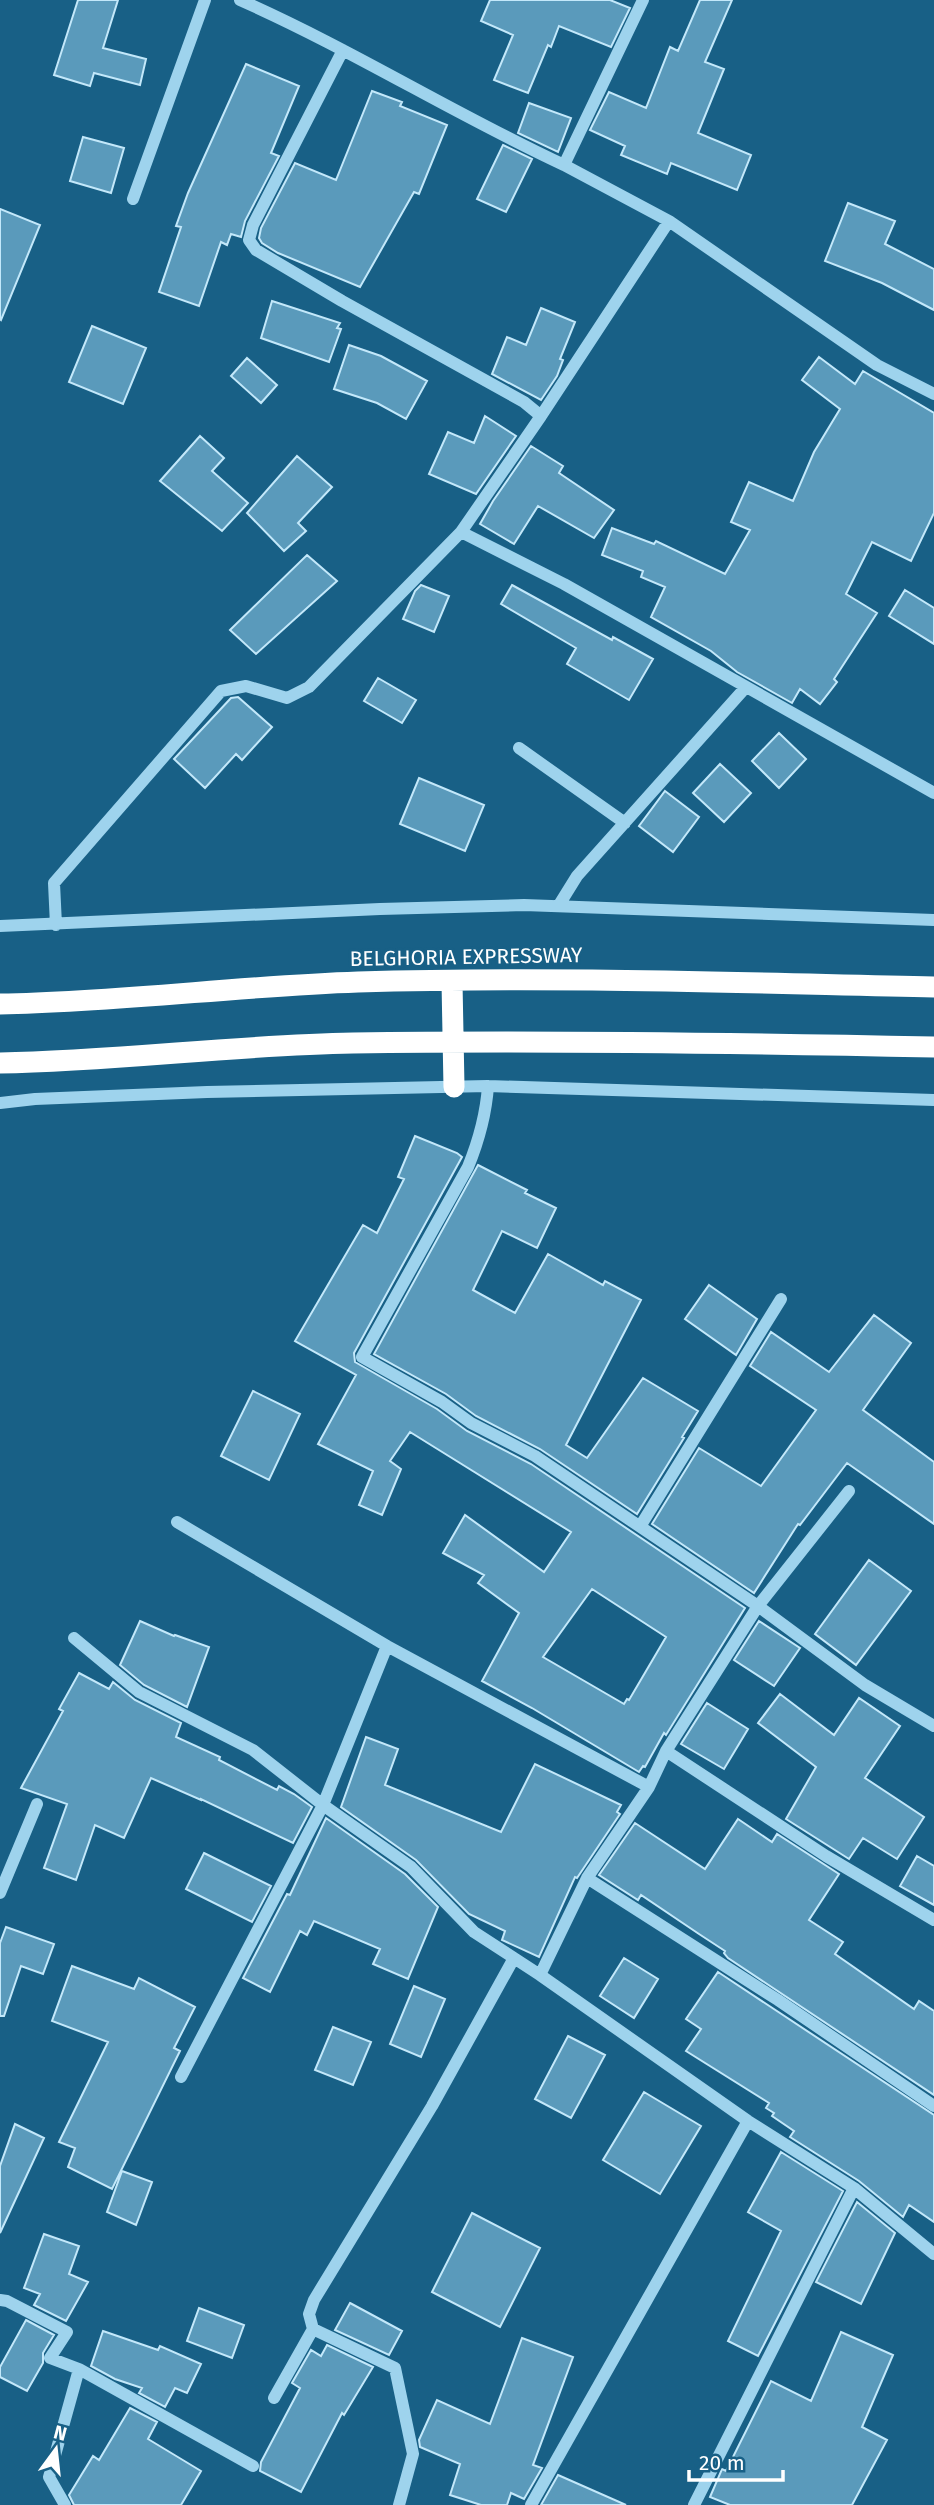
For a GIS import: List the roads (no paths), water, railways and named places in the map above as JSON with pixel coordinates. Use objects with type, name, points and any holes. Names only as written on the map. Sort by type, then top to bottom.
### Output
[{"type":"highway","name":"BELGHORIA EXPRESSWAY","points":[[0,1004],[68,1003],[230,989],[359,982],[551,979],[934,987]]},
{"type":"highway","points":[[452,982],[454,1087]]},
{"type":"highway","points":[[0,1063],[354,1043],[629,1041],[934,1047]]},
{"type":"street","points":[[133,200],[205,0]]},
{"type":"street","points":[[240,0],[289,22],[669,221],[877,365],[934,394]]},
{"type":"street","points":[[564,165],[643,0]]},
{"type":"street","points":[[343,50],[253,225],[248,240],[256,250],[524,402],[541,416]]},
{"type":"street","points":[[56,925],[54,883],[221,691],[246,686],[287,698],[309,687],[461,532],[669,221]]},
{"type":"street","points":[[461,532],[564,584],[934,793]]},
{"type":"street","points":[[559,905],[577,876],[746,687]]},
{"type":"street","points":[[519,748],[625,822]]},
{"type":"street","points":[[0,926],[380,909],[559,905],[934,920]]},
{"type":"street","points":[[488,1086],[486,1113],[479,1141],[468,1167],[362,1357],[442,1402],[471,1423],[535,1456],[758,1606],[865,1685],[934,1726]]},
{"type":"street","points":[[0,1103],[35,1099],[207,1092],[488,1086],[934,1100]]},
{"type":"street","points":[[641,1525],[781,1299]]},
{"type":"street","points":[[540,1975],[587,1878],[649,1787],[666,1751],[758,1606],[849,1491]]},
{"type":"street","points":[[177,1522],[387,1646],[649,1787]]},
{"type":"street","points":[[74,1638],[139,1692],[253,1750],[323,1805],[411,1867],[474,1932],[748,2121],[854,2188],[934,2254]]},
{"type":"street","points":[[181,2077],[323,1805],[387,1646]]},
{"type":"street","points":[[666,1751],[826,1856],[934,1920]]},
{"type":"street","points":[[0,1893],[37,1804]]},
{"type":"street","points":[[587,1878],[778,2000],[934,2106]]},
{"type":"street","points":[[274,2398],[313,2329],[309,2314],[314,2300],[432,2106],[514,1958]]},
{"type":"street","points":[[531,2505],[748,2121]]},
{"type":"street","points":[[694,2505],[854,2188]]},
{"type":"street","points":[[0,2300],[7,2301],[67,2332],[50,2358],[79,2369],[253,2466]]},
{"type":"street","points":[[313,2329],[395,2368],[413,2454],[399,2505]]},
{"type":"street","points":[[65,2505],[49,2477],[79,2369]]}]
